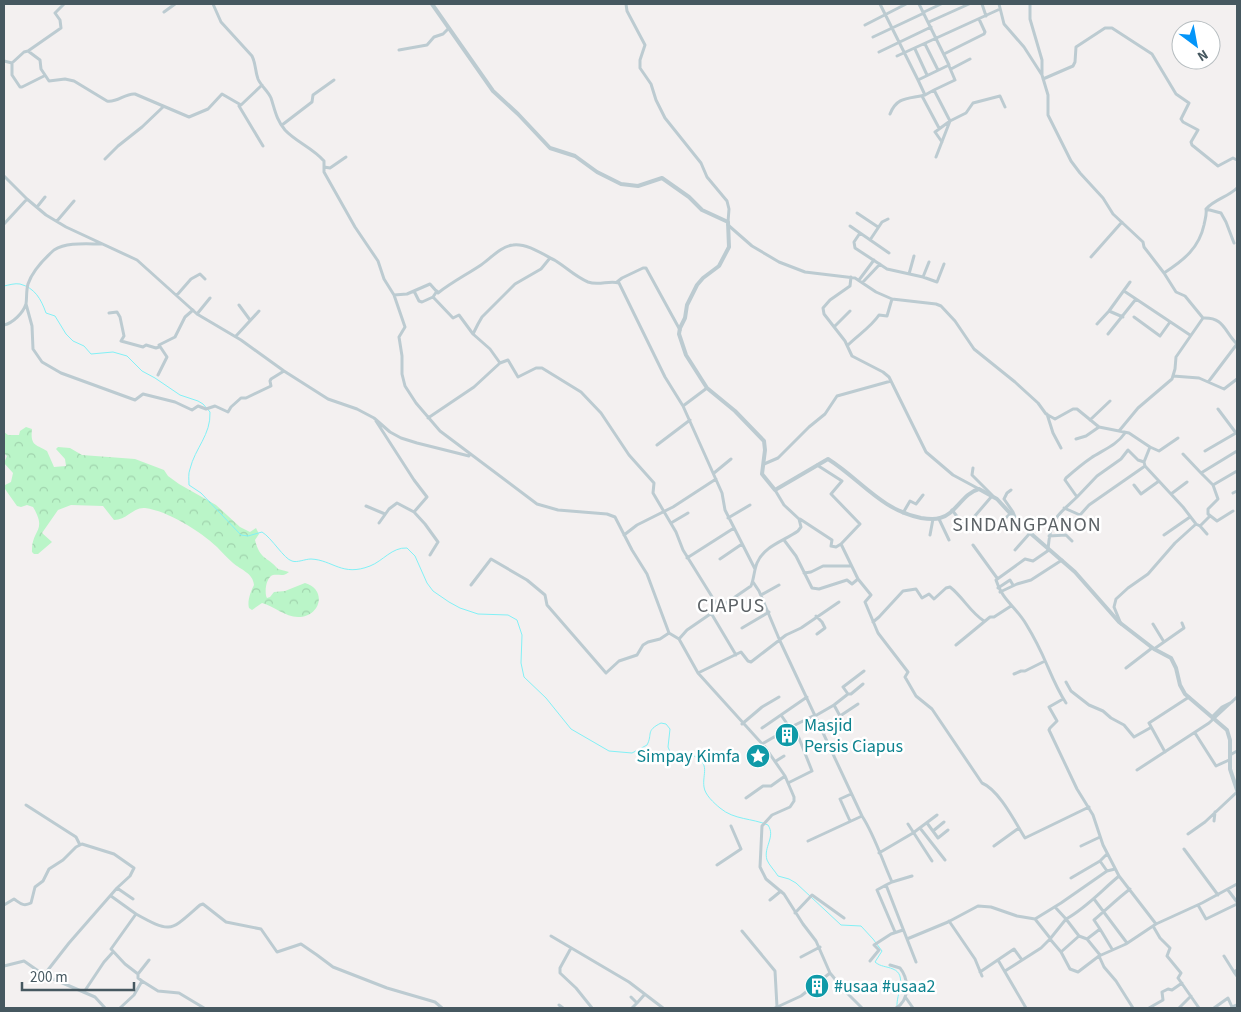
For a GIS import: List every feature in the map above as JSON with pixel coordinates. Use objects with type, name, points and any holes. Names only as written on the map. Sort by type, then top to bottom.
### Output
[{"type":"street","points":[[44,76],[20,87],[12,75],[12,63],[24,52],[61,28],[60,20],[55,12],[64,4]]},
{"type":"street","points":[[164,12],[175,4]]},
{"type":"street","points":[[213,4],[221,22],[252,56],[262,85],[282,125],[287,132],[311,148],[325,162],[324,172],[354,226],[377,258],[384,279],[394,295],[405,327],[398,337],[402,356],[403,380],[412,398],[440,431],[537,504],[551,509],[613,516],[620,524],[624,535],[647,574],[669,633],[679,640],[698,673],[776,761],[785,776],[794,801],[790,807],[776,812],[769,817],[762,826],[760,867],[766,879],[781,891],[820,947],[830,972],[862,1008]]},
{"type":"street","points":[[432,4],[493,91],[550,148],[575,156],[597,172],[621,184],[638,186],[662,178],[689,197],[702,210],[727,223],[752,246],[779,262],[808,272],[852,277],[876,292],[892,299],[941,306],[958,325],[974,349],[1038,403],[1046,414],[1061,448]]},
{"type":"street","points":[[626,4],[627,11],[646,45],[640,60],[640,68],[651,84],[656,100],[666,118],[702,163],[707,177],[727,201],[729,209],[727,223],[729,247],[719,266],[697,285],[688,302],[686,318],[680,331]]},
{"type":"street","points":[[880,4],[918,80],[939,128]]},
{"type":"street","points":[[865,25],[906,4]]},
{"type":"street","points":[[890,114],[893,107],[905,98],[923,95],[955,80],[920,4]]},
{"type":"street","points":[[873,37],[941,4]]},
{"type":"street","points":[[928,22],[969,4]]},
{"type":"street","points":[[982,4],[986,16]]},
{"type":"street","points":[[999,4],[1004,24],[1024,46],[1042,77],[1048,96],[1048,115],[1071,161],[1100,194],[1113,214],[1143,242],[1144,247],[1176,292],[1185,296],[1203,318],[1219,321],[1237,344],[1208,382]]},
{"type":"street","points":[[1030,4],[1030,19],[1042,60],[1042,77]]},
{"type":"street","points":[[897,56],[1000,10]]},
{"type":"street","points":[[944,54],[984,34],[985,32],[979,19]]},
{"type":"street","points":[[879,52],[931,27]]},
{"type":"street","points":[[399,50],[426,45],[434,37],[443,34],[449,28]]},
{"type":"street","points":[[1042,77],[1072,66],[1075,62],[1076,47],[1105,28],[1112,28],[1152,54],[1177,95],[1189,103],[1181,118],[1183,122],[1198,130],[1191,142],[1192,145],[1218,166],[1233,158],[1237,160]]},
{"type":"street","points":[[925,44],[938,70]]},
{"type":"street","points":[[915,49],[927,74]]},
{"type":"street","points":[[28,51],[40,60],[44,76],[49,82],[65,79],[74,82],[107,101],[115,101],[132,93],[150,99],[184,116],[194,117],[208,110],[222,94],[239,106],[263,146]]},
{"type":"street","points":[[951,69],[970,59]]},
{"type":"street","points":[[4,61],[12,63]]},
{"type":"street","points":[[918,80],[949,65]]},
{"type":"street","points":[[282,125],[311,102],[313,95],[334,80]]},
{"type":"street","points":[[239,106],[262,85]]},
{"type":"street","points":[[934,90],[950,121],[936,157]]},
{"type":"street","points":[[942,142],[935,132],[950,121],[966,113],[973,103],[999,96],[1002,97],[1005,107]]},
{"type":"street","points":[[106,159],[118,146],[142,128],[163,107]]},
{"type":"street","points":[[324,167],[330,168],[346,157]]},
{"type":"street","points":[[4,176],[37,208],[57,221],[136,260],[197,314],[236,336],[284,371],[328,399],[357,409],[374,418],[390,432],[401,438],[472,456]]},
{"type":"street","points":[[1164,273],[1181,262],[1197,244],[1207,213],[1206,209],[1211,203],[1232,193],[1237,188]]},
{"type":"street","points":[[37,208],[45,196]]},
{"type":"street","points":[[4,224],[27,199]]},
{"type":"street","points":[[57,221],[74,200]]},
{"type":"street","points":[[1206,209],[1222,214],[1234,243]]},
{"type":"street","points":[[857,212],[878,227]]},
{"type":"street","points":[[870,240],[882,222],[888,219]]},
{"type":"street","points":[[1090,257],[1122,222]]},
{"type":"street","points":[[850,226],[889,253]]},
{"type":"street","points":[[860,233],[854,242],[855,248],[887,269],[937,282],[944,264]]},
{"type":"street","points":[[101,244],[59,247],[54,250],[28,284],[26,304],[32,326],[33,349],[39,359],[48,366],[61,373],[135,400],[143,394],[175,402],[192,410],[198,406],[208,408],[215,406],[223,411],[230,412],[231,407],[241,398],[246,398],[271,386],[271,380],[284,371]]},
{"type":"street","points":[[394,295],[407,294],[430,284],[438,293],[503,249],[512,245],[525,246],[550,258],[581,279],[591,283],[617,282],[623,277],[646,268],[680,331],[686,355],[707,388],[761,436],[765,445],[762,474],[784,505],[799,519],[832,540],[831,546],[836,547],[842,544],[860,524],[830,494],[842,481],[817,465]]},
{"type":"street","points":[[909,274],[914,256]]},
{"type":"street","points":[[474,334],[482,317],[518,281],[541,269],[550,258]]},
{"type":"street","points":[[861,281],[874,260]]},
{"type":"street","points":[[923,277],[928,262]]},
{"type":"street","points":[[861,281],[880,264]]},
{"type":"street","points":[[177,295],[195,276],[200,274],[205,279]]},
{"type":"street","points":[[852,277],[850,286],[830,300],[823,308],[824,314],[848,345],[850,354],[883,372],[891,381],[926,452],[953,475],[993,497]]},
{"type":"street","points":[[617,282],[638,320],[665,377],[690,420],[722,492],[728,518],[755,570]]},
{"type":"street","points":[[1097,324],[1130,282]]},
{"type":"street","points":[[414,291],[422,302],[433,297],[437,291]]},
{"type":"street","points":[[1124,291],[1190,335]]},
{"type":"street","points":[[433,297],[453,318],[459,315],[500,363]]},
{"type":"street","points":[[197,314],[210,298]]},
{"type":"street","points":[[848,345],[863,330],[873,324],[879,315],[887,316],[892,299]]},
{"type":"street","points":[[1108,334],[1136,299]]},
{"type":"street","points":[[4,325],[18,316],[26,304]]},
{"type":"street","points":[[240,305],[250,320]]},
{"type":"street","points":[[109,313],[118,312],[124,336],[121,341],[143,348],[146,345],[156,348],[175,337],[185,317],[193,310]]},
{"type":"street","points":[[236,336],[259,311]]},
{"type":"street","points":[[834,327],[850,311]]},
{"type":"street","points":[[1109,311],[1123,317]]},
{"type":"street","points":[[1134,317],[1160,336],[1170,322]]},
{"type":"street","points":[[1120,431],[1138,408],[1172,379],[1176,357],[1203,318]]},
{"type":"street","points":[[158,376],[167,357],[159,347]]},
{"type":"street","points":[[428,418],[479,383],[500,363],[508,360],[518,377],[536,368],[542,368],[581,392],[601,413],[630,455],[653,481],[655,485],[653,493],[671,522],[688,558],[719,608]]},
{"type":"street","points":[[1173,376],[1199,378],[1224,389],[1237,379]]},
{"type":"street","points":[[764,464],[778,458],[825,414],[837,396],[891,381]]},
{"type":"street","points":[[683,406],[707,388]]},
{"type":"street","points":[[1090,420],[1110,401]]},
{"type":"street","points":[[1046,414],[1055,420],[1073,409],[1081,410],[1099,427],[1125,432],[1159,451],[1178,438]]},
{"type":"street","points":[[1205,451],[1237,434],[1218,409]]},
{"type":"street","points":[[374,418],[427,497],[414,512]]},
{"type":"street","points":[[657,445],[690,420]]},
{"type":"street","points":[[1076,439],[1086,436],[1099,427]]},
{"type":"street","points":[[1077,498],[1065,480],[1066,478],[1098,453],[1116,444],[1125,432]]},
{"type":"street","points":[[1064,508],[1080,515],[1089,505],[1144,464],[1150,447]]},
{"type":"street","points":[[1049,549],[1049,534],[1056,516],[1077,498],[1097,476],[1121,459],[1128,450],[1144,464],[1207,534]]},
{"type":"street","points":[[1201,473],[1237,451]]},
{"type":"street","points":[[1183,454],[1213,485],[1218,500],[1208,509],[1208,514],[1217,521],[1233,511]]},
{"type":"street","points":[[714,473],[730,459]]},
{"type":"street","points":[[775,490],[826,459],[830,459],[870,492],[903,514],[939,519],[952,510],[972,491],[979,489]]},
{"type":"street","points":[[973,468],[972,475],[1030,533],[1090,587],[1121,624],[1171,658],[1180,685],[1189,697],[1217,715],[1225,727],[1229,734],[1230,769],[1237,791],[1188,834]]},
{"type":"street","points":[[1213,485],[1237,471]]},
{"type":"street","points":[[624,535],[637,525],[665,512],[716,479]]},
{"type":"street","points":[[1134,485],[1141,494],[1159,481]]},
{"type":"street","points":[[1171,494],[1187,482]]},
{"type":"street","points":[[1011,490],[1004,499],[1015,518]]},
{"type":"street","points":[[1233,493],[1237,491]]},
{"type":"street","points":[[903,514],[910,501],[916,504],[923,494]]},
{"type":"street","points":[[974,517],[993,497]]},
{"type":"street","points":[[378,523],[398,502],[414,512],[438,542],[430,555]]},
{"type":"street","points":[[728,518],[750,505]]},
{"type":"street","points":[[366,506],[386,514]]},
{"type":"street","points":[[952,510],[966,528]]},
{"type":"street","points":[[671,522],[688,513]]},
{"type":"street","points":[[996,527],[1011,513]]},
{"type":"street","points":[[1200,526],[1210,516]]},
{"type":"street","points":[[1164,536],[1190,517]]},
{"type":"street","points":[[679,640],[687,630],[747,590],[753,582],[756,564],[762,555],[783,539],[798,531],[801,527],[799,519]]},
{"type":"street","points":[[930,534],[933,519]]},
{"type":"street","points":[[939,519],[949,540]]},
{"type":"street","points":[[1121,624],[1114,607],[1117,598],[1148,574],[1175,543],[1196,524]]},
{"type":"street","points":[[688,558],[734,528]]},
{"type":"street","points":[[1015,550],[1030,533]]},
{"type":"street","points":[[1049,534],[1066,535],[1072,541]]},
{"type":"street","points":[[783,539],[796,556],[810,585],[815,589],[847,580],[852,584],[858,579]]},
{"type":"street","points":[[720,559],[742,544]]},
{"type":"street","points":[[842,544],[858,579],[870,595],[865,601],[878,633],[908,672],[905,677],[916,696],[932,709],[982,784],[988,786],[998,795],[1025,838],[1090,808]]},
{"type":"street","points":[[973,545],[997,578],[1000,592],[1026,625],[1054,683],[1066,703]]},
{"type":"street","points":[[997,578],[1025,559],[1033,561],[1049,549]]},
{"type":"street","points":[[471,585],[491,559],[527,580],[545,595],[547,605],[606,673],[619,661],[637,654],[643,645],[665,637],[669,633]]},
{"type":"street","points":[[1000,592],[1013,585],[1031,580],[1062,560]]},
{"type":"street","points":[[804,573],[823,566],[851,566]]},
{"type":"street","points":[[998,588],[1010,581],[1013,585]]},
{"type":"street","points":[[753,582],[769,612],[780,641],[851,794],[871,830],[879,854],[892,882]]},
{"type":"street","points":[[761,595],[779,585]]},
{"type":"street","points":[[873,622],[902,591],[916,589],[921,597],[929,594],[934,599],[946,588],[950,587],[961,597],[976,616],[984,622]]},
{"type":"street","points":[[698,673],[741,652],[751,662],[839,602]]},
{"type":"street","points":[[956,645],[984,622],[1012,606]]},
{"type":"street","points":[[742,628],[769,612]]},
{"type":"street","points":[[711,614],[736,655]]},
{"type":"street","points":[[816,616],[825,628],[817,634]]},
{"type":"street","points":[[1126,668],[1184,628],[1182,623]]},
{"type":"street","points":[[1153,624],[1163,642]]},
{"type":"street","points":[[1014,674],[1045,661]]},
{"type":"street","points":[[848,694],[843,687],[864,671]]},
{"type":"street","points":[[1066,682],[1072,691],[1089,705],[1124,725],[1134,737],[1150,728]]},
{"type":"street","points":[[762,744],[834,705],[863,684]]},
{"type":"street","points":[[742,724],[780,697]]},
{"type":"street","points":[[762,728],[807,697]]},
{"type":"street","points":[[1165,752],[1150,728],[1149,723],[1189,697]]},
{"type":"street","points":[[1063,699],[1049,707],[1057,721],[1050,730],[1077,789],[1090,808],[1100,837],[1115,869],[1155,925],[1160,938],[1171,949],[1167,956],[1181,973],[1178,978],[1199,1008]]},
{"type":"street","points":[[1137,770],[1195,733],[1236,699]]},
{"type":"street","points":[[824,733],[840,716],[858,704]]},
{"type":"street","points":[[834,705],[840,716]]},
{"type":"street","points":[[781,715],[792,727],[812,771],[788,783]]},
{"type":"street","points":[[1195,733],[1216,766],[1237,751]]},
{"type":"street","points":[[776,761],[784,756]]},
{"type":"street","points":[[746,798],[785,776]]},
{"type":"street","points":[[850,821],[840,799],[851,794]]},
{"type":"street","points":[[26,805],[76,837],[80,845]]},
{"type":"street","points":[[1214,821],[1215,812]]},
{"type":"street","points":[[879,854],[913,833],[937,815]]},
{"type":"street","points":[[808,840],[862,816]]},
{"type":"street","points":[[933,830],[944,822]]},
{"type":"street","points":[[927,823],[938,838],[948,830]]},
{"type":"street","points":[[908,824],[932,861]]},
{"type":"street","points":[[718,865],[741,849],[731,826]]},
{"type":"street","points":[[920,828],[946,860]]},
{"type":"street","points":[[994,846],[1018,828]]},
{"type":"street","points":[[1081,846],[1100,837]]},
{"type":"street","points":[[4,905],[14,899],[20,904],[27,905],[31,903],[35,887],[43,881],[49,869],[80,845],[84,844],[114,854],[134,868],[130,876],[74,936],[44,975]]},
{"type":"street","points":[[1184,848],[1218,895]]},
{"type":"street","points":[[1071,878],[1100,861],[1107,854]]},
{"type":"street","points":[[1100,861],[1107,871]]},
{"type":"street","points":[[1035,919],[1107,871],[1115,869]]},
{"type":"street","points":[[895,932],[877,890],[892,882],[912,876]]},
{"type":"street","points":[[1006,971],[1041,948],[1066,919],[1085,908],[1100,891],[1119,876]]},
{"type":"street","points":[[907,939],[978,906],[991,907],[1008,914],[1035,919],[1061,952],[1070,969],[1078,972],[1099,955],[1127,943],[1155,925],[1237,884]]},
{"type":"street","points":[[886,885],[916,962]]},
{"type":"street","points":[[117,888],[133,899]]},
{"type":"street","points":[[1112,949],[1094,920],[1116,899],[1130,889]]},
{"type":"street","points":[[1198,905],[1206,919],[1237,903],[1228,890]]},
{"type":"street","points":[[770,900],[781,891]]},
{"type":"street","points":[[795,913],[812,895],[844,918]]},
{"type":"street","points":[[111,896],[154,924],[170,928],[176,926],[203,904],[226,922],[262,929],[277,952],[301,944],[333,968],[389,989],[435,1002],[442,1008]]},
{"type":"street","points":[[1094,899],[1127,943]]},
{"type":"street","points":[[1055,907],[1079,936],[1087,939],[1133,1008]]},
{"type":"street","points":[[136,914],[112,946],[113,952],[138,974],[138,978],[142,981],[160,992],[179,993],[204,1008]]},
{"type":"street","points":[[949,921],[975,959],[981,974],[1014,949],[1022,960]]},
{"type":"street","points":[[1087,939],[1100,928]]},
{"type":"street","points":[[870,961],[879,950],[874,945],[895,932],[903,930]]},
{"type":"street","points":[[742,931],[775,971],[776,1008],[801,996],[830,972]]},
{"type":"street","points":[[551,936],[629,982],[663,1008]]},
{"type":"street","points":[[1061,952],[1079,936]]},
{"type":"street","points":[[801,958],[820,947]]},
{"type":"street","points":[[571,948],[560,968],[560,973],[576,988],[592,1008]]},
{"type":"street","points":[[84,992],[113,952]]},
{"type":"street","points":[[1224,956],[1236,971],[1237,976]]},
{"type":"street","points":[[138,974],[149,960]]},
{"type":"street","points":[[998,960],[1025,1007],[1020,1008]]},
{"type":"street","points":[[4,966],[23,961],[44,975],[96,997],[105,1008]]},
{"type":"street","points":[[890,965],[900,968],[905,976],[906,998],[913,1008]]},
{"type":"street","points":[[120,1008],[134,995],[142,981]]},
{"type":"street","points":[[1149,1008],[1163,1000],[1162,992],[1168,988],[1172,990],[1182,982]]},
{"type":"street","points":[[632,1008],[646,994]]},
{"type":"street","points":[[1179,1008],[1191,996]]},
{"type":"street","points":[[631,997],[637,1003]]},
{"type":"street","points":[[898,1007],[906,998]]},
{"type":"street","points":[[1214,1008],[1228,998],[1232,1007],[1237,1005]]},
{"type":"street","points":[[559,1005],[563,1008]]},
{"type":"green space","points":[[26,427],[32,429],[33,442],[47,451],[54,467],[66,466],[65,459],[56,449],[58,447],[70,448],[82,455],[135,459],[164,470],[168,476],[179,484],[216,505],[240,527],[250,532],[256,528],[259,534],[255,540],[262,555],[278,569],[289,572],[283,575],[271,576],[266,585],[267,598],[274,592],[285,591],[305,583],[317,591],[319,597],[316,608],[306,616],[298,617],[293,617],[262,603],[252,610],[249,608],[249,602],[254,585],[249,575],[193,528],[164,513],[145,508],[137,509],[123,518],[114,520],[103,506],[71,505],[58,510],[42,533],[52,542],[38,554],[34,554],[32,552],[32,544],[39,526],[37,515],[33,507],[27,505],[17,506],[5,489],[5,485],[11,482],[13,473],[4,463],[7,456],[4,453],[4,432],[8,435],[19,435],[20,431]]},
{"type":"waterway","points":[[4,286],[18,284],[34,291],[46,313],[55,316],[66,334],[73,341],[84,346],[91,354],[113,352],[127,356],[142,371],[180,395],[203,404],[210,412],[210,420],[192,461],[189,485],[201,493],[241,535],[248,536],[262,532],[292,561],[319,560],[352,570],[370,566],[392,552],[407,548],[415,556],[427,583],[433,591],[449,602],[478,614],[508,615],[517,620],[522,635],[521,663],[524,677],[546,698],[571,729],[609,751],[632,753],[647,745],[653,728],[661,723],[666,724],[670,729],[668,747],[671,754],[684,757],[694,756],[702,762],[705,770],[705,790],[708,796],[720,808],[731,815],[768,825],[771,834],[766,855],[769,864],[778,876],[796,883],[841,925],[861,926],[873,939],[882,951],[875,962],[881,966],[893,969],[900,976],[897,1006]]},
{"type":"place","name":"Masjid Persis Ciapus","points":[[787,735]]},
{"type":"place","name":"Simpay Kimfa","points":[[758,756]]},
{"type":"place","name":"#usaa #usaa2","points":[[817,986]]},
{"type":"district","name":"SINDANGPANON","points":[[1027,525]]},
{"type":"district","name":"CIAPUS","points":[[731,606]]}]
